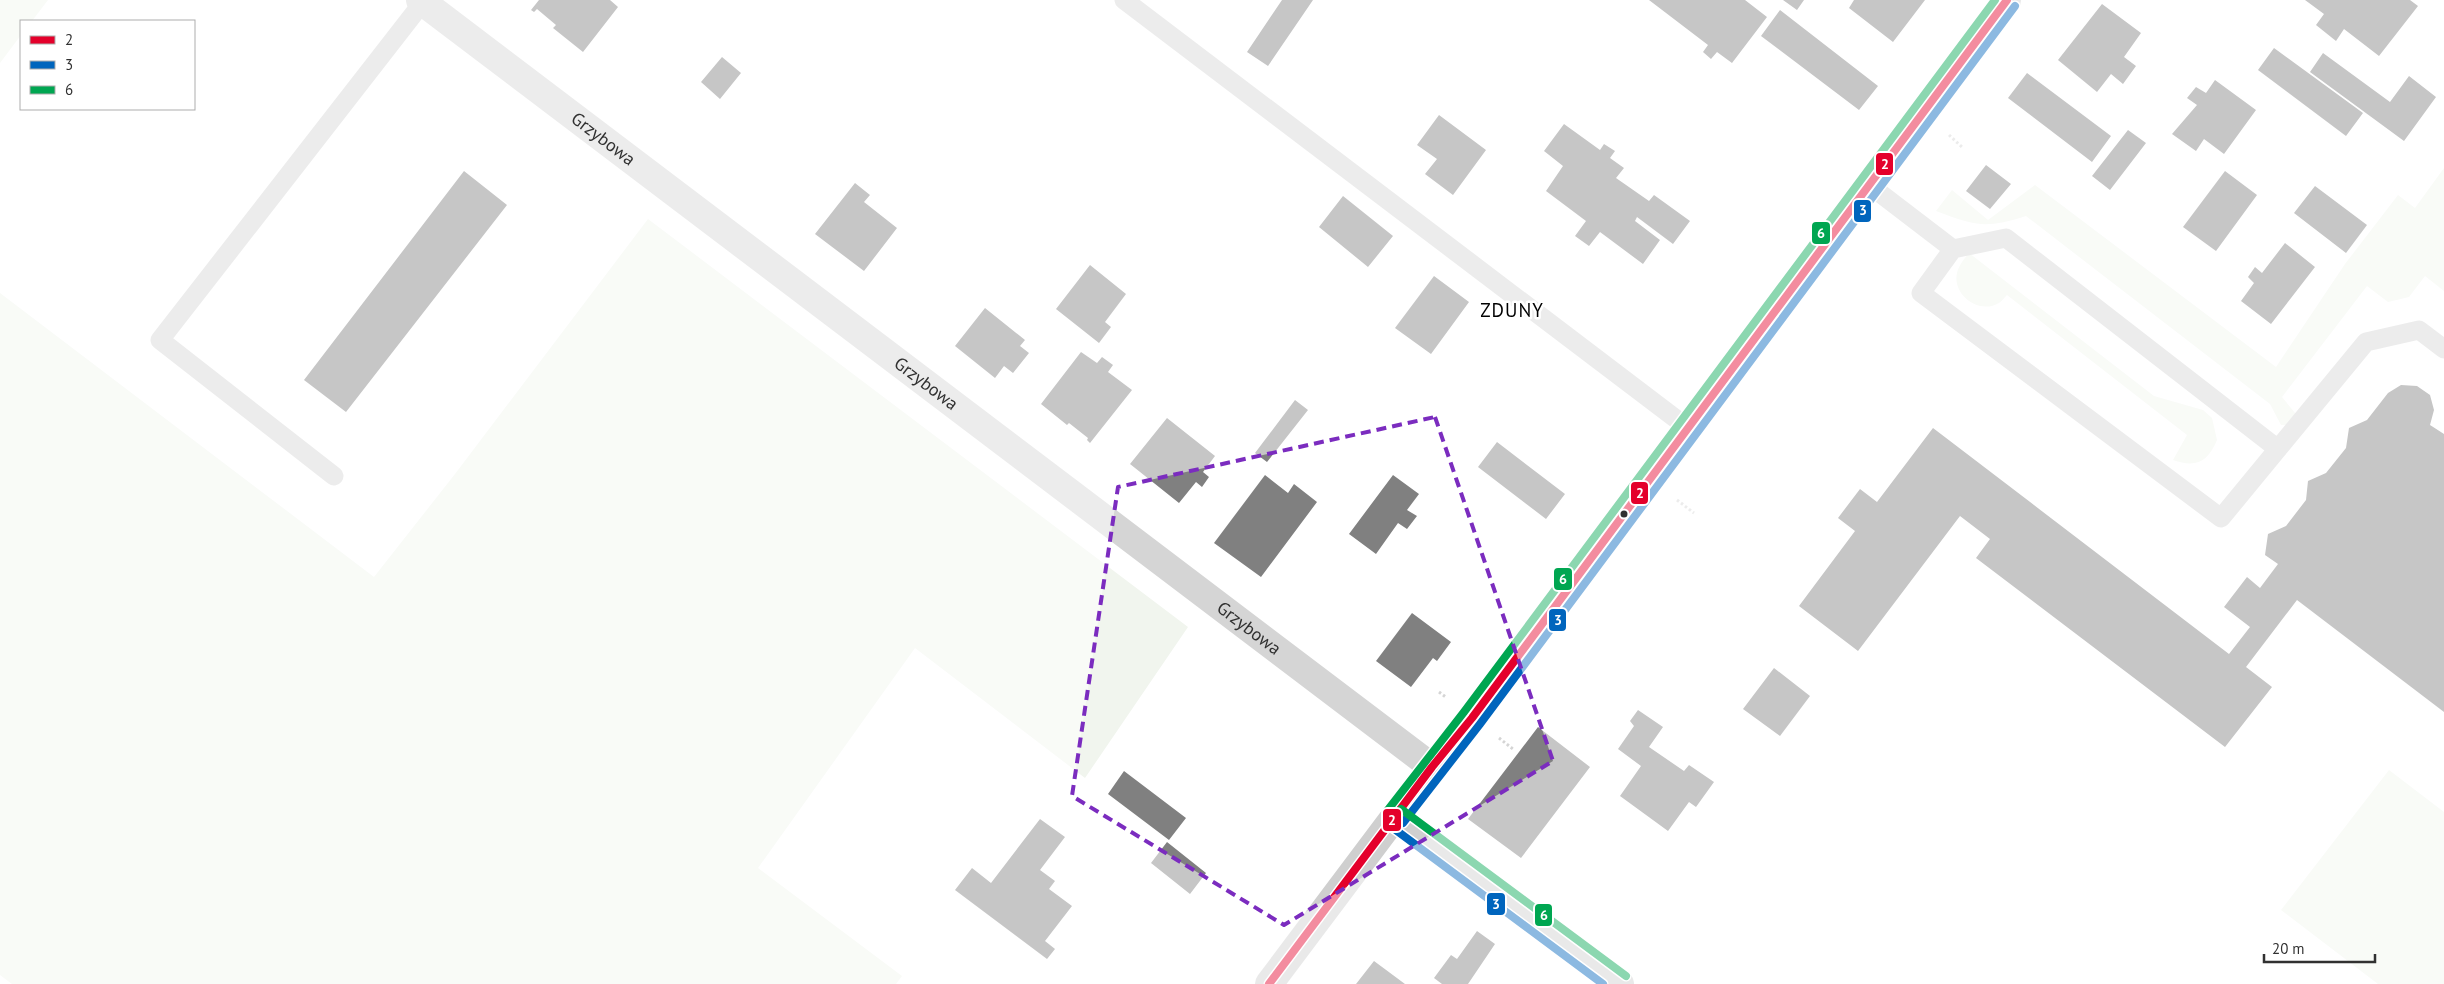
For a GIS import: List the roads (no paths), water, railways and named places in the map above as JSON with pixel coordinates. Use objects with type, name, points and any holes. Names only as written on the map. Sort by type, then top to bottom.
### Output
[{"type":"street","points":[[1269,984],[1396,817],[1432,766],[1472,718],[2006,0]]},
{"type":"street","name":"Grzybowa","points":[[421,1],[1432,766]]},
{"type":"street","points":[[1396,817],[1620,984]]},
{"type":"lane","points":[[1124,0],[1688,428]]},
{"type":"lane","points":[[334,476],[160,340],[421,1]]},
{"type":"lane","points":[[1868,184],[1952,250]]},
{"type":"lane","points":[[2278,449],[2006,238],[1952,250],[1921,293],[2221,518],[2278,449],[2366,342],[2419,330],[2444,348]]},
{"type":"district","name":"ZDUNY","points":[[1512,310]]}]
